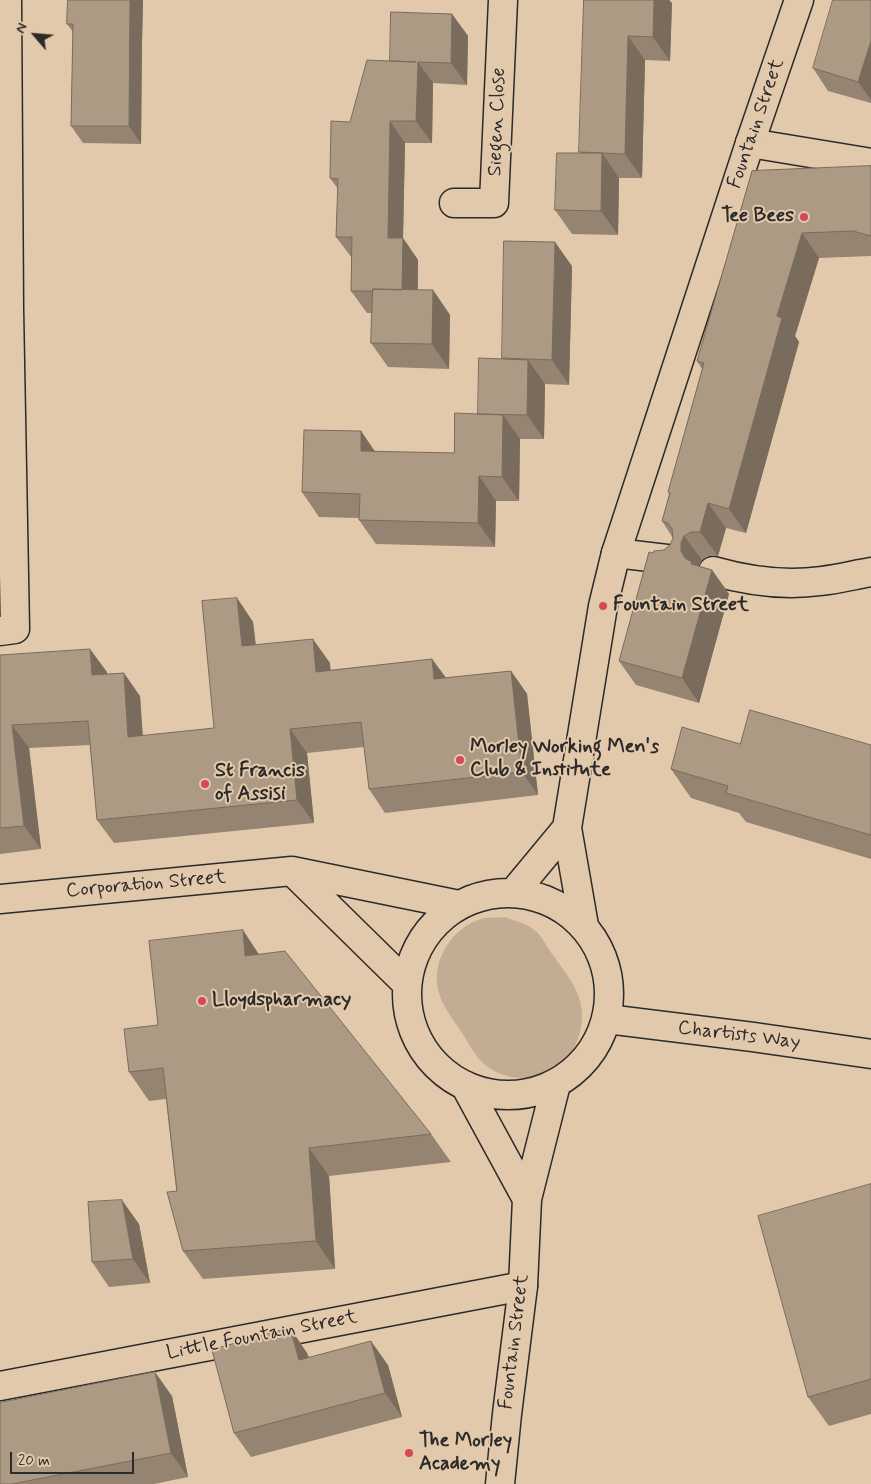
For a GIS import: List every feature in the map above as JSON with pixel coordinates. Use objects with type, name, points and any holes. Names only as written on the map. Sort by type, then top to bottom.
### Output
[{"type":"main road","points":[[7,0],[8,630]]},
{"type":"main road","name":"Siegen Close","points":[[454,203],[494,204],[503,0]]},
{"type":"main road","name":"Fountain Street","points":[[584,926],[567,828],[603,606],[616,553],[750,143],[799,0]]},
{"type":"main road","points":[[750,143],[871,163]]},
{"type":"main road","points":[[616,553],[675,560]]},
{"type":"main road","points":[[713,571],[734,578],[759,582],[820,582],[871,572]]},
{"type":"main road","points":[[514,892],[567,828]]},
{"type":"main road","points":[[292,871],[407,984]]},
{"type":"main road","name":"Corporation Street","points":[[0,899],[292,871],[459,905]]},
{"type":"main road","points":[[514,892],[542,895],[564,909],[584,926],[596,944],[605,963],[610,984],[606,1019],[598,1043],[583,1063],[556,1084],[539,1091],[521,1095],[493,1094],[466,1087],[443,1072],[430,1060],[420,1045],[409,1019],[407,1002],[407,984],[413,957],[426,934],[441,918],[459,905],[485,895],[514,892]]},
{"type":"main road","name":"Chartists Way","points":[[606,1019],[871,1054]]},
{"type":"main road","name":"Fountain Street","points":[[500,1484],[523,1286],[527,1199],[556,1084]]},
{"type":"main road","points":[[466,1087],[527,1199]]},
{"type":"main road","name":"Little Fountain Street","points":[[0,1386],[523,1286]]},
{"type":"shaded area","points":[[504,917],[518,921],[538,933],[572,982],[580,1002],[582,1015],[578,1039],[573,1050],[565,1060],[544,1074],[528,1078],[512,1077],[497,1073],[484,1064],[448,1012],[438,990],[438,967],[447,945],[455,936],[474,922],[485,918]]},
{"type":"building","points":[[68,0],[130,0],[129,126],[71,126],[73,24],[67,24]]},
{"type":"building","points":[[584,0],[654,0],[653,37],[628,36],[625,154],[579,152]]},
{"type":"building","points":[[833,0],[871,0],[871,41],[858,82],[813,68]]},
{"type":"building","points":[[391,12],[452,14],[451,63],[418,62],[416,121],[390,121],[388,238],[403,238],[402,290],[373,289],[373,291],[351,291],[352,237],[336,237],[338,179],[330,178],[331,121],[350,122],[367,60],[390,61]]},
{"type":"building","points":[[557,153],[602,153],[601,211],[555,210]]},
{"type":"building","points":[[871,166],[871,236],[853,231],[802,233],[777,316],[782,318],[729,509],[708,503],[700,532],[691,532],[684,536],[681,543],[681,551],[685,558],[692,562],[691,564],[712,570],[682,678],[619,661],[649,552],[653,553],[654,551],[664,550],[670,545],[673,538],[672,529],[668,523],[662,521],[670,493],[668,492],[704,363],[697,361],[752,171]]},
{"type":"building","points":[[504,241],[555,242],[552,360],[502,358]]},
{"type":"building","points":[[373,289],[433,290],[432,344],[371,343]]},
{"type":"building","points":[[479,358],[528,360],[527,415],[478,414]]},
{"type":"building","points":[[455,413],[503,415],[502,477],[479,476],[478,523],[359,520],[360,494],[302,492],[304,430],[361,431],[361,451],[454,453]]},
{"type":"building","points":[[237,598],[242,646],[313,639],[316,672],[432,659],[434,679],[511,671],[522,772],[369,789],[361,722],[290,729],[297,800],[97,820],[88,721],[12,725],[24,826],[0,828],[0,655],[90,649],[92,675],[124,673],[128,737],[214,728],[202,601]]},
{"type":"building","points":[[750,710],[871,745],[871,835],[726,793],[728,786],[671,769],[682,727],[740,744]]},
{"type":"building","points":[[243,930],[245,956],[285,951],[431,1134],[309,1148],[316,1241],[183,1251],[167,1192],[177,1191],[163,1068],[129,1072],[124,1029],[158,1025],[149,941]]},
{"type":"building","points":[[871,1184],[871,1379],[808,1397],[758,1216]]},
{"type":"building","points":[[122,1200],[133,1259],[92,1262],[88,1202]]},
{"type":"building","points":[[290,1328],[299,1360],[371,1341],[385,1393],[234,1433],[212,1350]]},
{"type":"building","points":[[155,1372],[171,1453],[12,1484],[0,1484],[0,1403]]},
{"type":"place","name":"Tee Bees","points":[[804,217]]},
{"type":"place","name":"Fountain Street","points":[[603,606]]},
{"type":"place","name":"Morley Working Men's Club & Institute","points":[[460,760]]},
{"type":"place","name":"St Francis of Assisi","points":[[205,784]]},
{"type":"place","name":"Lloydspharmacy","points":[[202,1001]]},
{"type":"place","name":"The Morley Academy","points":[[409,1453]]}]
